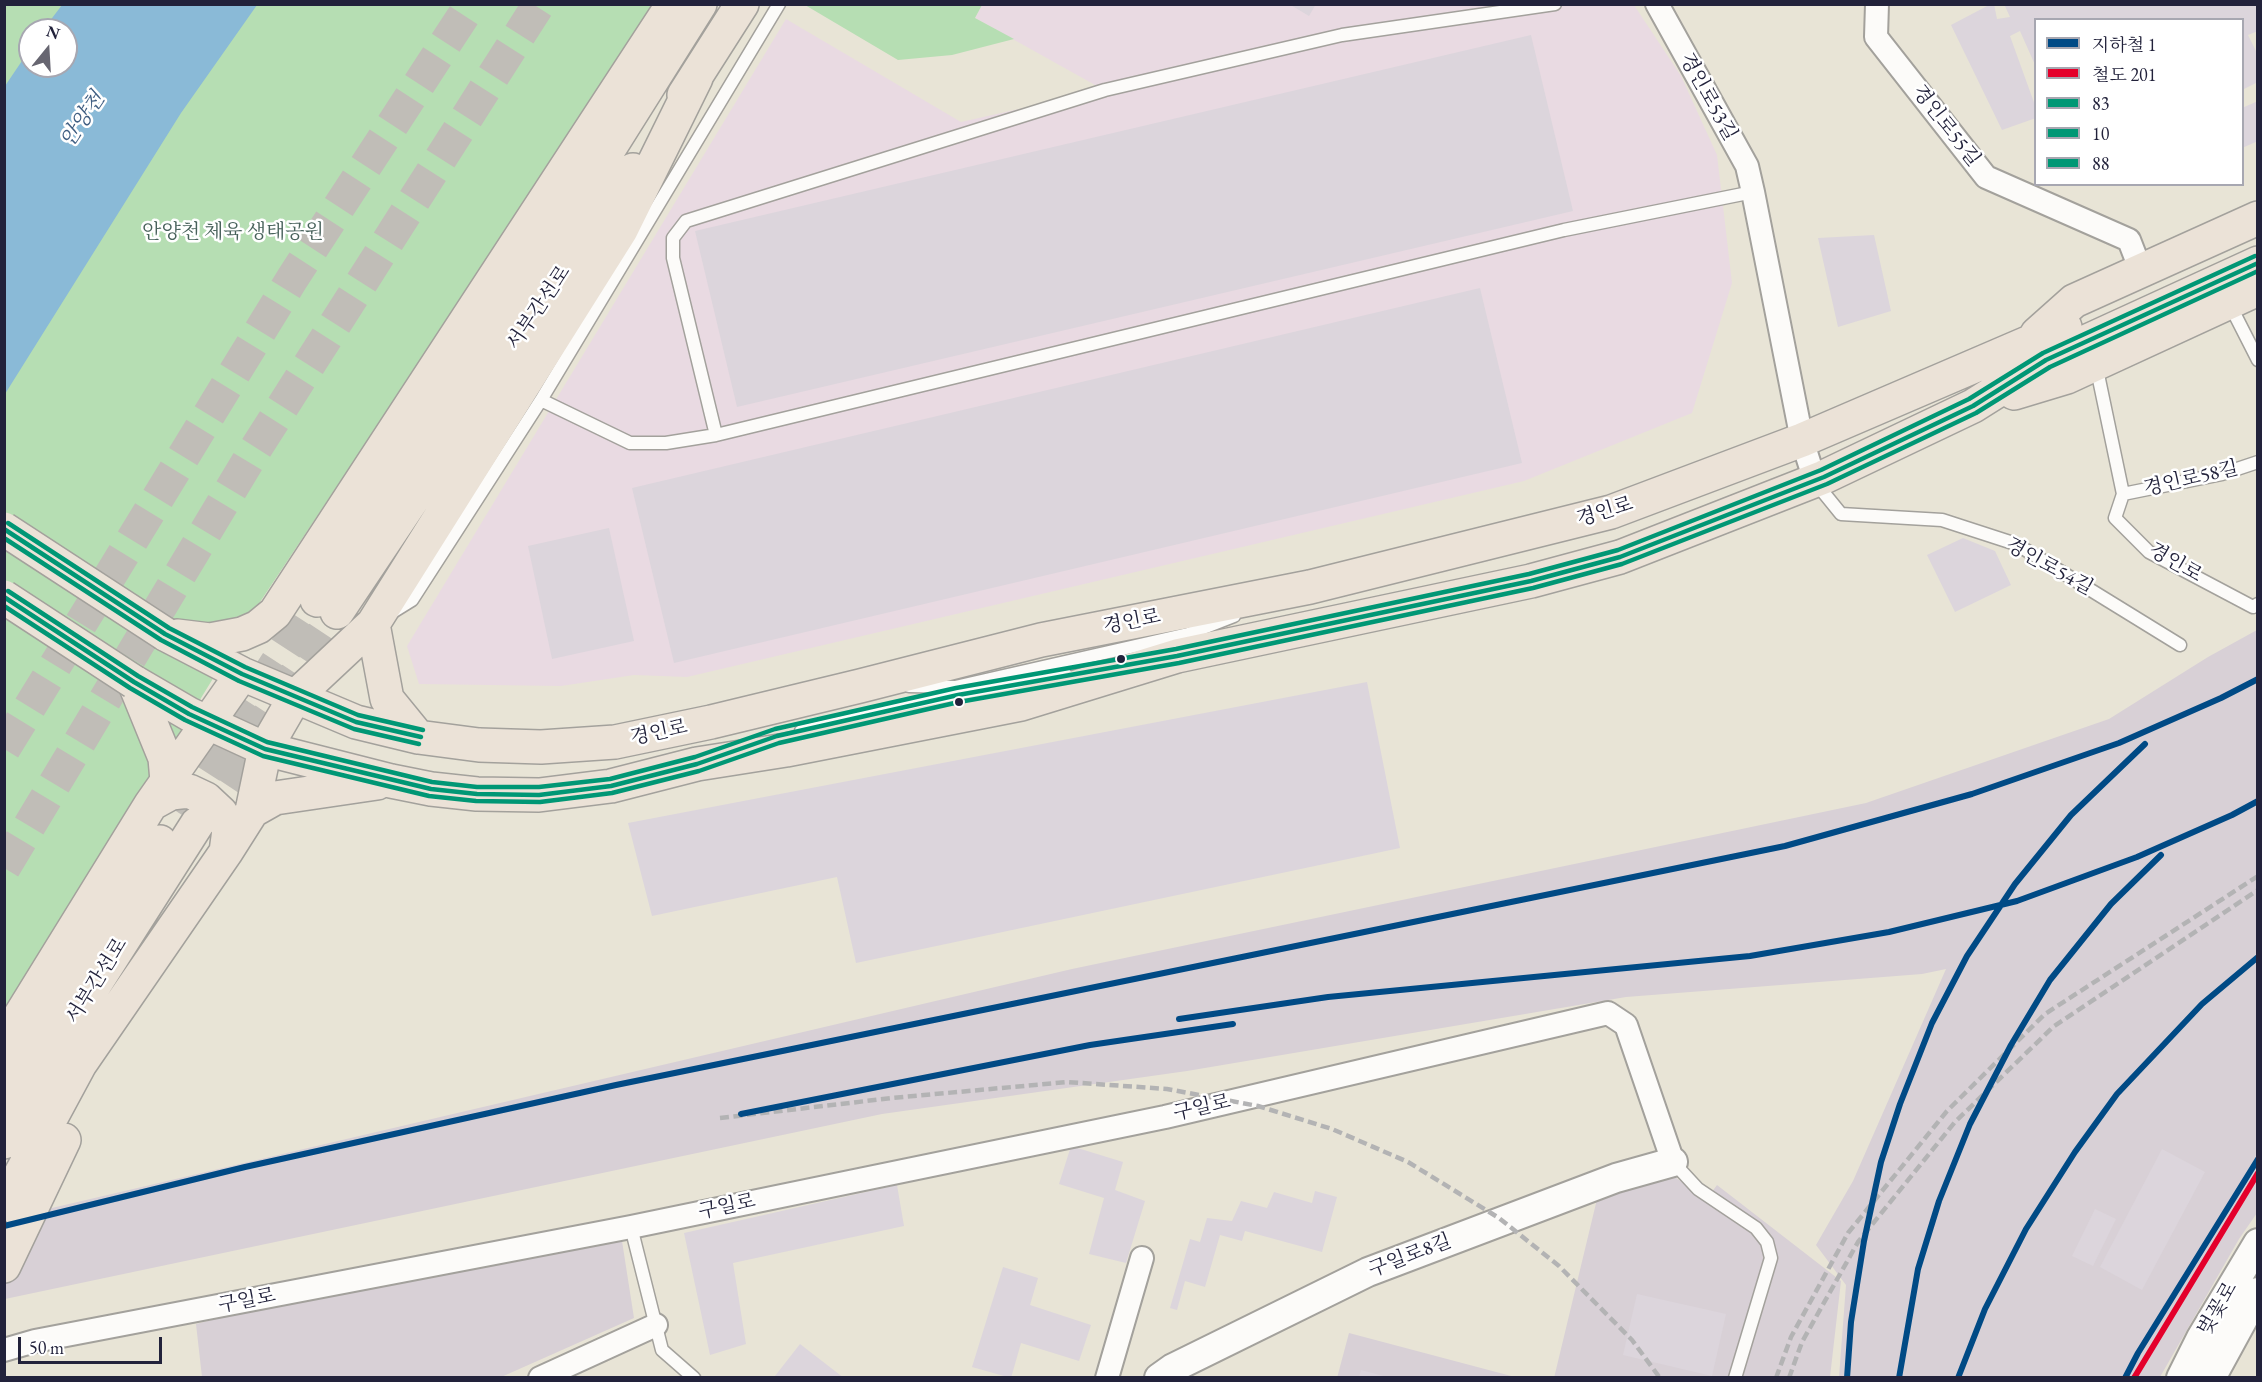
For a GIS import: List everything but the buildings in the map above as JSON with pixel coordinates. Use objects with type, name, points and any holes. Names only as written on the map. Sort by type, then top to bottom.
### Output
[{"type":"main road","points":[[165,634],[210,640],[242,634],[258,627],[275,613],[315,600],[673,4]]},
{"type":"main road","name":"서부간선로","points":[[315,600],[592,176],[700,4]]},
{"type":"main road","name":"서부간선로","points":[[315,600],[600,217],[696,78],[742,4]]},
{"type":"main road","points":[[4,1205],[80,1064],[252,811],[265,749],[296,697],[373,624],[621,230],[696,78]]},
{"type":"main road","points":[[2023,347],[2074,301],[2258,218]]},
{"type":"main road","name":"경인로","points":[[4,529],[165,634],[242,674],[356,722],[418,737],[490,746],[541,747],[615,742],[711,722],[1041,640],[1310,587],[1611,512],[1802,440],[2023,347],[2258,238]]},
{"type":"main road","name":"경인로","points":[[4,597],[134,682],[208,724],[265,749],[392,781],[454,791],[539,795],[611,786],[697,764],[786,750],[1021,704],[1177,656],[1531,581],[1620,557],[1815,481],[1972,406],[2046,360],[2258,263]]},
{"type":"main road","points":[[1972,406],[2067,377],[2244,297]]},
{"type":"main road","points":[[315,600],[295,600],[303,614],[315,625],[335,631],[353,631],[373,624]]},
{"type":"main road","points":[[373,624],[387,699],[418,737]]},
{"type":"main road","points":[[4,1042],[174,806],[208,724],[242,674]]},
{"type":"main road","points":[[134,682],[165,758],[174,806]]},
{"type":"main road","points":[[252,811],[274,798],[392,781]]},
{"type":"main road","points":[[174,806],[171,793],[189,791],[206,800],[221,813],[229,830],[226,852]]},
{"type":"main road","name":"서부간선로","points":[[4,1089],[47,1012],[174,806]]},
{"type":"main road","name":"서부간선로","points":[[4,1142],[69,1025],[174,806]]},
{"type":"main road","points":[[4,1266],[104,1059],[122,1002]]},
{"type":"street","name":"경인로53길","points":[[1657,4],[1746,166],[1802,440],[1815,481]]},
{"type":"street","name":"경인로55길","points":[[1877,4],[1876,38],[1986,177],[2129,240],[2141,271]]},
{"type":"street","name":"구일로","points":[[4,1350],[35,1341],[631,1227],[1165,1117],[1608,1013],[1626,1025],[1673,1162]]},
{"type":"street","name":"구일로8길","points":[[1159,1377],[1368,1272],[1616,1178],[1673,1162]]},
{"type":"street","name":"벚꽃로","points":[[2181,1377],[2201,1338],[2258,1243]]},
{"type":"street","points":[[1107,1377],[1142,1258]]},
{"type":"street","points":[[2211,1377],[2258,1292]]},
{"type":"street","points":[[540,1377],[656,1326]]},
{"type":"lane","points":[[373,624],[412,600],[541,400],[779,4]]},
{"type":"lane","points":[[716,435],[673,258],[673,238],[686,221],[1105,90],[1342,35],[1555,4]]},
{"type":"lane","points":[[541,400],[630,443],[666,443],[716,435],[1552,233],[1753,192]]},
{"type":"lane","points":[[2244,297],[2258,360]]},
{"type":"lane","name":"경인로","points":[[2096,364],[2123,495],[2115,518],[2149,552],[2255,605]]},
{"type":"lane","name":"경인로58길","points":[[2123,495],[2222,474],[2258,462]]},
{"type":"lane","name":"경인로54길","points":[[1815,481],[1841,514],[1942,519],[2016,544],[2180,645]]},
{"type":"lane","points":[[1673,1162],[1698,1189],[1756,1228],[1767,1242],[1771,1258],[1735,1377]]},
{"type":"lane","points":[[631,1227],[662,1350],[694,1377]]},
{"type":"shaded area","points":[[982,5],[1634,5],[1681,76],[1717,155],[1732,283],[1692,413],[1524,481],[687,677],[634,675],[561,686],[419,684],[407,646],[786,19],[961,122],[1104,90],[975,18]]},
{"type":"shaded area","points":[[2257,630],[2257,1213],[2239,1239],[2160,1377],[1839,1377],[1846,1285],[1816,1245],[1853,1181],[1946,969],[1922,974],[1626,997],[1187,1071],[882,1114],[5,1299],[5,1219],[1072,969],[1866,803],[2109,719],[2208,657]]},
{"type":"shaded area","points":[[1675,1177],[1706,1200],[1717,1185],[1841,1281],[1830,1377],[1554,1378],[1598,1195]]},
{"type":"shaded area","points":[[622,1241],[634,1318],[499,1378],[202,1377],[196,1324],[273,1304]]},
{"type":"shaded area","points":[[1349,1333],[1515,1377],[1337,1378]]},
{"type":"green space","name":"안양천 체육 생태공원","points":[[5,5],[657,5],[260,602],[5,1017]]},
{"type":"green space","points":[[805,5],[982,5],[975,18],[1014,39],[952,55],[898,60]]},
{"type":"water","name":"안양천","points":[[62,5],[257,5],[181,113],[5,394],[5,86],[18,67],[18,78],[78,78],[78,18],[52,18]]},
{"type":"tunnel","points":[[4,749],[292,279],[471,4]]},
{"type":"tunnel","points":[[4,868],[251,456],[539,4]]},
{"type":"tunnel","points":[[179,813],[317,600]]},
{"type":"tunnel","points":[[197,824],[337,612]]},
{"type":"railway","points":[[1776,1378],[1791,1337],[1848,1233],[1947,1111],[2045,1014],[2258,876]]},
{"type":"railway","points":[[1789,1378],[1802,1342],[1858,1242],[1955,1122],[2053,1027],[2258,890]]},
{"type":"railway","points":[[720,1118],[892,1098],[1067,1082],[1167,1089],[1258,1106],[1332,1129],[1408,1162],[1499,1218],[1559,1266],[1632,1340],[1660,1378]]},
{"type":"metro line","name":"1","points":[[4,1226],[245,1167],[616,1085],[1785,846],[1972,794],[2119,743],[2258,679]]},
{"type":"metro line","name":"1","points":[[1847,1378],[1851,1322],[1864,1241],[1881,1162],[1900,1104],[1932,1023],[1967,956],[2015,884],[2071,815],[2145,744]]},
{"type":"metro line","name":"1","points":[[1179,1019],[1328,997],[1750,956],[1889,932],[2017,901],[2137,857],[2258,801]]},
{"type":"metro line","name":"1","points":[[1899,1378],[1918,1269],[1939,1201],[1970,1124],[2011,1045],[2050,980],[2111,904],[2161,855]]},
{"type":"metro line","name":"1","points":[[1958,1378],[1985,1309],[2026,1229],[2075,1152],[2117,1094],[2202,1004],[2258,957]]},
{"type":"metro line","name":"1","points":[[741,1114],[1090,1045],[1233,1024]]},
{"type":"metro line","name":"1","points":[[2125,1378],[2138,1353],[2258,1159]]},
{"type":"rail line","name":"201","points":[[2134,1378],[2258,1173]]},
{"type":"transit line","name":"88","points":[[8,591],[138,676],[192,707],[267,742],[432,782],[477,787],[539,787],[610,779],[695,757],[775,729],[956,688],[1176,649],[1529,574],[1618,550],[1821,470],[1969,399],[2043,353],[2255,256]]},
{"type":"transit line","name":"83","points":[[4,597],[134,682],[189,714],[265,749],[431,789],[477,794],[539,795],[611,786],[697,764],[777,736],[958,695],[1177,656],[1531,581],[1620,557],[1824,477],[1973,406],[2046,360],[2258,263]]},
{"type":"transit line","name":"10","points":[[4,606],[130,688],[185,720],[263,756],[429,796],[476,801],[540,802],[612,793],[699,771],[779,743],[959,702],[1179,663],[1533,588],[1622,564],[1827,484],[1976,413],[2050,367],[2258,271]]},
{"type":"transit line","name":"88","points":[[8,523],[169,628],[245,667],[358,715],[423,730]]},
{"type":"transit line","name":"83","points":[[4,529],[165,634],[242,674],[356,722],[421,737]]},
{"type":"transit line","name":"10","points":[[4,538],[161,640],[239,681],[354,729],[419,744]]}]
